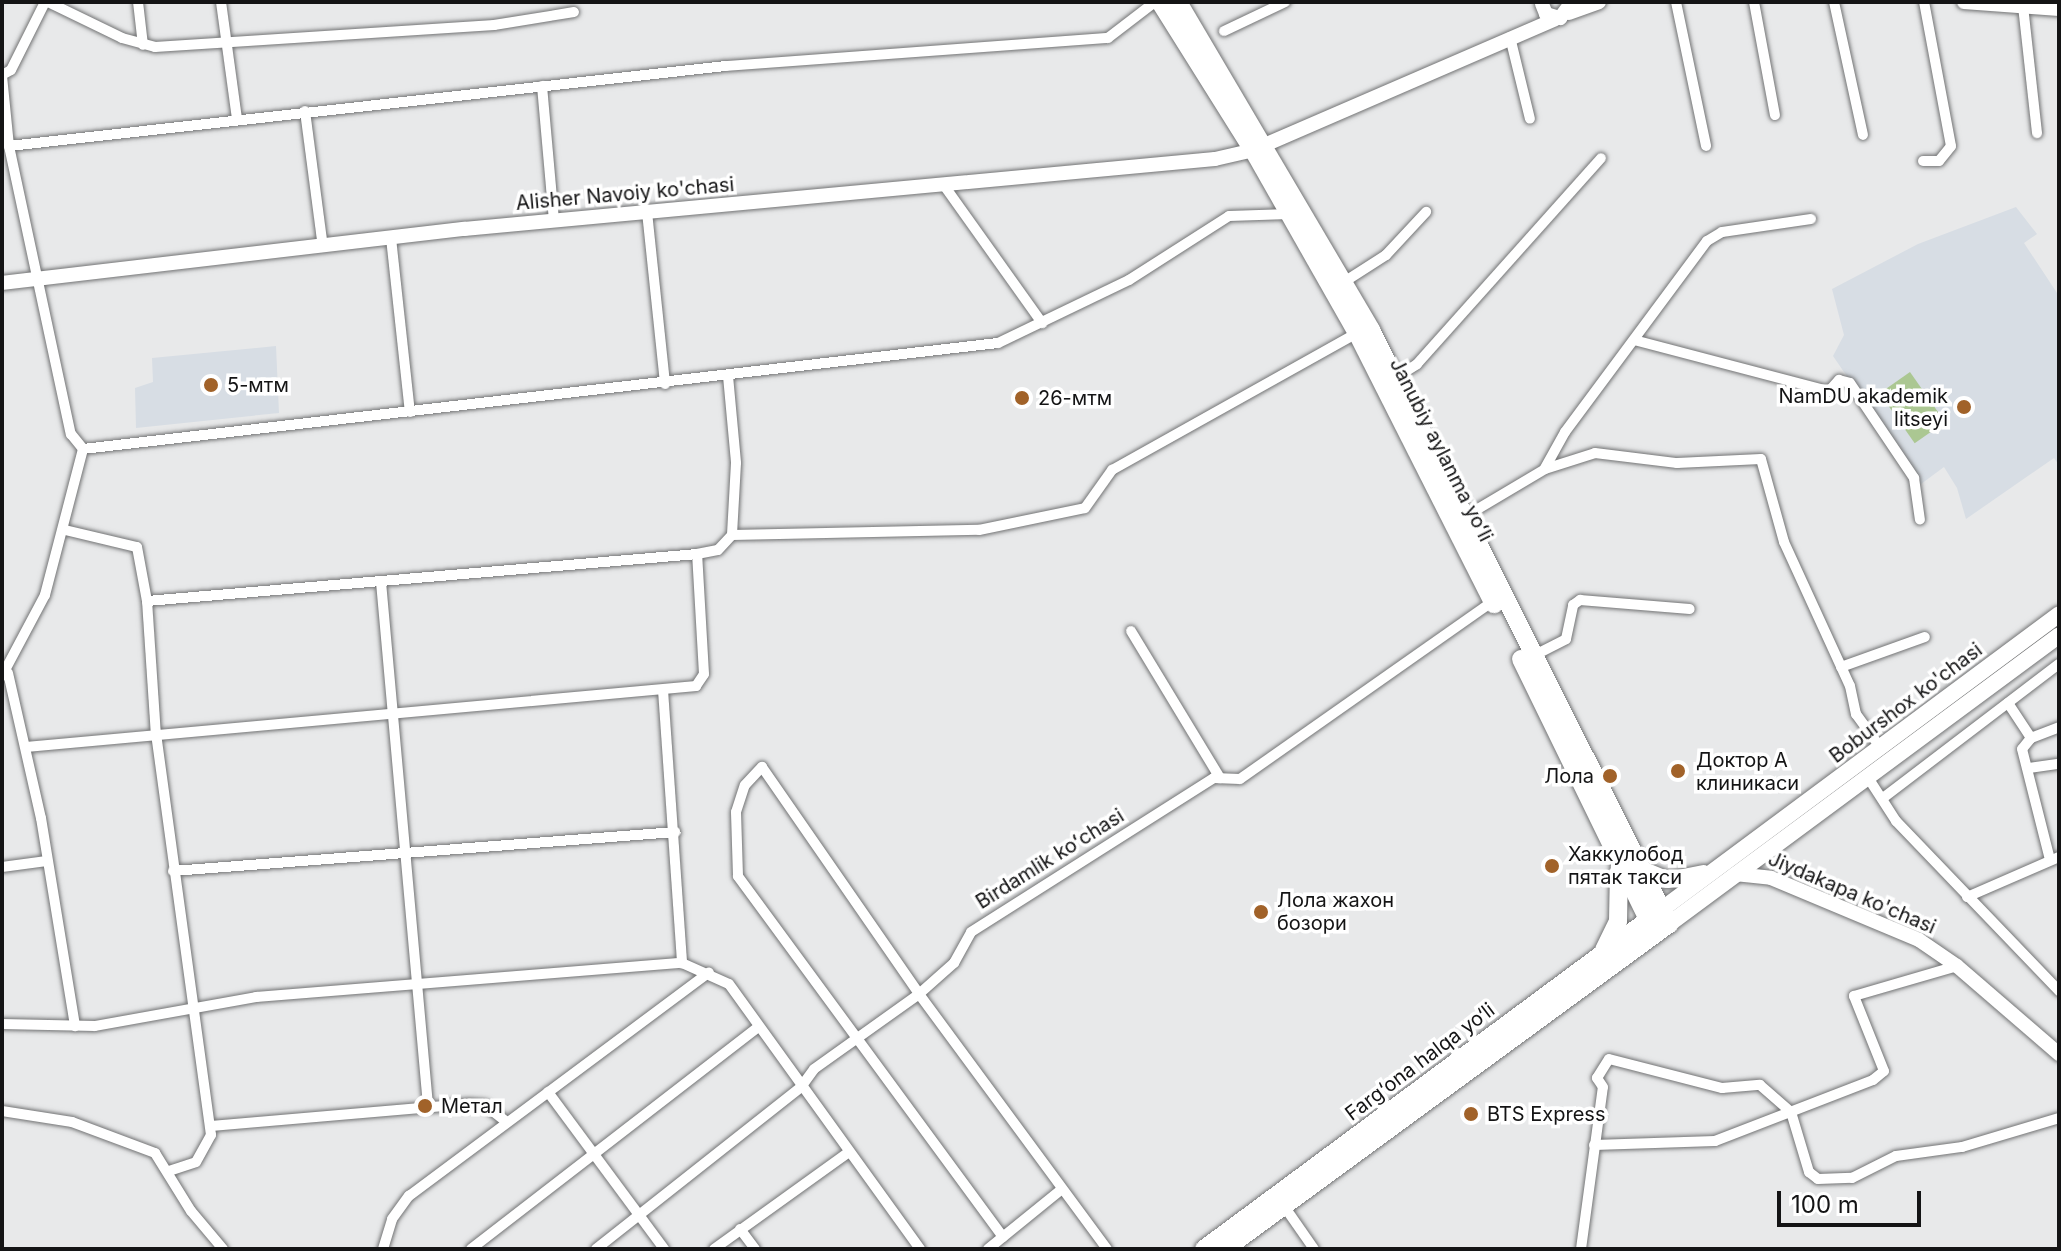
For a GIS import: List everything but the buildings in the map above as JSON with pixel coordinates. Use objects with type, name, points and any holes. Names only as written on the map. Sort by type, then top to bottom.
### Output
[{"type":"highway","name":"Janubiy aylanma yoʻli","points":[[1157,2],[1259,147],[1344,282],[1466,516],[1498,598],[1618,861],[1658,922]]},
{"type":"highway","name":"Janubiy aylanma yoʻli","points":[[1178,2],[1259,147],[1289,214],[1357,333],[1498,598],[1533,656],[1639,868],[1658,922]]},
{"type":"highway","points":[[1599,957],[1618,921],[1618,861]]},
{"type":"highway","name":"Farg‘ona halqa yo‘li","points":[[1204,1249],[1599,957],[1658,922]]},
{"type":"highway","name":"Farg‘ona halqa yo‘li","points":[[1225,1249],[1658,922]]},
{"type":"main road","name":"Alisher Navoiy ko'chasi","points":[[2,283],[554,221],[1215,159],[1259,147],[1565,11],[1599,2]]},
{"type":"main road","points":[[1964,2],[2059,9]]},
{"type":"main road","points":[[1510,37],[1542,3],[1565,11]]},
{"type":"main road","name":"Boburshox ko'chasi","points":[[1658,922],[1719,866],[2059,614]]},
{"type":"main road","points":[[1658,922],[1735,874],[2059,635]]},
{"type":"main road","points":[[1639,868],[1668,880],[1719,866]]},
{"type":"main road","name":"Jiydakapa ko'chasi","points":[[1735,874],[1771,878],[1908,935],[1957,966],[2059,1054]]},
{"type":"street","points":[[83,449],[71,434],[41,278],[9,146],[2,75],[11,70],[47,2],[143,45],[494,25],[574,12]]},
{"type":"street","points":[[138,2],[143,45]]},
{"type":"street","points":[[221,2],[237,119]]},
{"type":"street","points":[[9,146],[726,66],[1108,38],[1157,2]]},
{"type":"street","points":[[1224,31],[1285,2]]},
{"type":"street","points":[[1676,2],[1706,146]]},
{"type":"street","points":[[1754,2],[1775,115]]},
{"type":"street","points":[[1834,2],[1863,135]]},
{"type":"street","points":[[1923,161],[1939,161],[1951,146],[1924,2]]},
{"type":"street","points":[[2023,6],[2037,133]]},
{"type":"street","points":[[1510,37],[1530,119]]},
{"type":"street","points":[[542,86],[554,221]]},
{"type":"street","points":[[305,111],[323,247]]},
{"type":"street","points":[[1395,378],[1417,364],[1601,158]]},
{"type":"street","points":[[943,184],[1042,323]]},
{"type":"street","points":[[647,212],[665,384]]},
{"type":"street","points":[[1344,282],[1386,255],[1426,212]]},
{"type":"street","points":[[83,449],[665,384],[998,343],[1129,280],[1229,216],[1289,214]]},
{"type":"street","points":[[1545,469],[1565,432],[1711,238],[1811,219]]},
{"type":"street","points":[[391,238],[410,412]]},
{"type":"street","points":[[732,535],[979,530],[1079,511],[1112,470],[1357,333]]},
{"type":"street","points":[[1634,340],[1829,391],[1839,380],[1850,383],[1914,478],[1920,520]]},
{"type":"street","points":[[147,601],[718,550],[732,535],[736,463],[728,376]]},
{"type":"street","points":[[75,1026],[26,747],[5,674],[45,595],[65,530],[83,449]]},
{"type":"street","points":[[1466,516],[1545,469],[1595,453],[1677,463],[1761,459],[1784,542],[1841,667],[1856,714],[1880,747]]},
{"type":"street","points":[[65,530],[137,547],[147,601],[156,736],[211,1126],[211,1141],[202,1157],[169,1171]]},
{"type":"street","points":[[26,747],[391,718],[696,686],[704,680],[697,554]]},
{"type":"street","points":[[381,582],[428,1106]]},
{"type":"street","name":"Birdamlik koʻchasi","points":[[596,1249],[801,1087],[807,1075],[919,994],[954,963],[971,932],[1220,778],[1240,779],[1498,598]]},
{"type":"street","points":[[1533,656],[1566,639],[1573,605],[1580,600],[1690,609]]},
{"type":"street","points":[[1131,631],[1220,778]]},
{"type":"street","points":[[1841,667],[1925,637]]},
{"type":"street","points":[[1883,798],[2059,664]]},
{"type":"street","points":[[663,690],[682,963]]},
{"type":"street","points":[[2008,703],[2031,738]]},
{"type":"street","points":[[1967,897],[2055,859],[2036,817],[2029,768],[2022,747],[2031,738],[2059,727]]},
{"type":"street","points":[[2029,768],[2059,764]]},
{"type":"street","points":[[1003,1237],[736,871],[736,812],[756,771],[762,767],[919,994],[1107,1249]]},
{"type":"street","points":[[1867,776],[1896,821],[2059,991]]},
{"type":"street","points":[[173,871],[403,850],[675,832]]},
{"type":"street","points":[[2,867],[47,861]]},
{"type":"street","points":[[2,1024],[75,1026],[196,1007],[682,963],[709,972],[729,984],[757,1028],[920,1249]]},
{"type":"street","points":[[1594,1145],[1689,1146],[1745,1133],[1883,1074],[1856,994],[1957,966]]},
{"type":"street","points":[[383,1249],[392,1219],[409,1196],[709,972]]},
{"type":"street","points":[[471,1249],[757,1028]]},
{"type":"street","points":[[1581,1249],[1603,1087],[1597,1078],[1609,1059],[1722,1088],[1760,1085],[1791,1112],[1809,1172],[1833,1180],[1861,1175],[1896,1156],[1962,1147],[2059,1118]]},
{"type":"street","points":[[548,1092],[664,1249]]},
{"type":"street","points":[[211,1126],[428,1106],[483,1104],[507,1122]]},
{"type":"street","points":[[2,1111],[72,1122],[144,1147],[169,1171],[191,1211],[223,1249]]},
{"type":"street","points":[[714,1249],[849,1152]]},
{"type":"street","points":[[988,1249],[1062,1189]]},
{"type":"street","points":[[1284,1206],[1314,1249]]},
{"type":"street","points":[[740,1229],[755,1249]]},
{"type":"shaded area","name":"NamDU akademik litseyi","points":[[2016,207],[2037,234],[2024,243],[2059,296],[2059,465],[2054,458],[1966,519],[1957,488],[1944,467],[1921,484],[1833,356],[1844,335],[1832,289],[1918,244]]},
{"type":"shaded area","name":"5-мтм","points":[[276,346],[279,413],[136,428],[135,388],[153,382],[152,358]]},
{"type":"green space","points":[[1910,372],[1945,422],[1915,443],[1880,393]]},
{"type":"place","name":"5-мтм","points":[[211,385]]},
{"type":"place","name":"26-мтм","points":[[1022,398]]},
{"type":"place","name":"NamDU akademik litseyi","points":[[1964,407]]},
{"type":"place","name":"Доктор А клиникаси","points":[[1678,771]]},
{"type":"place","name":"Лола","points":[[1610,776]]},
{"type":"place","name":"Хаккулобод пятак такси","points":[[1552,866]]},
{"type":"place","name":"Лола жахон бозори","points":[[1261,912]]},
{"type":"place","name":"Метал","points":[[425,1106]]},
{"type":"place","name":"BTS Express","points":[[1471,1114]]}]
